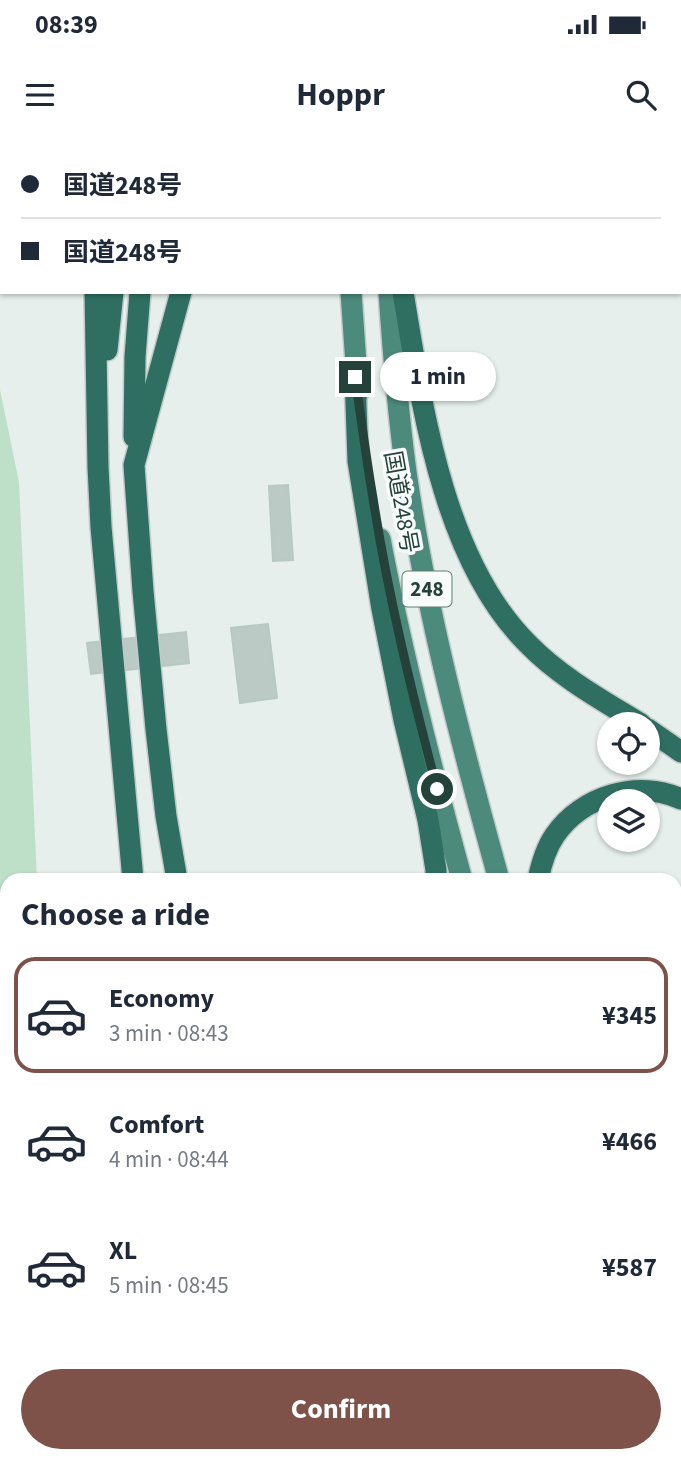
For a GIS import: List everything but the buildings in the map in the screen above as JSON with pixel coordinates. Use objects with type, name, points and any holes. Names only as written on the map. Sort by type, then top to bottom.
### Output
[{"type":"highway","points":[[95,294],[98,467],[132,873]]},
{"type":"highway","points":[[98,467],[113,294]]},
{"type":"highway","points":[[140,294],[135,357],[134,465],[148,652],[166,816],[176,873]]},
{"type":"highway","points":[[134,465],[180,294]]},
{"type":"highway","name":"国道248号","points":[[351,294],[355,377],[373,499],[418,714],[461,873]]},
{"type":"highway","name":"国道248号","points":[[389,294],[406,473],[424,573],[472,782],[497,873]]},
{"type":"highway","points":[[403,294],[425,419],[438,471],[471,561],[486,590],[504,618],[554,668],[622,712]]},
{"type":"highway","points":[[355,377],[358,461],[382,609],[404,720],[428,820],[436,873]]},
{"type":"highway","points":[[660,737],[681,752]]},
{"type":"highway","points":[[539,873],[555,835],[571,817],[597,801],[622,792],[650,790],[681,799]]},
{"type":"highway","points":[[166,816],[183,873]]},
{"type":"highway","points":[[129,822],[143,873]]},
{"type":"green space","points":[[0,390],[19,482],[37,873],[0,873]]},
{"type":"route","points":[[355,377],[373,499],[394,608],[437,789]]}]
